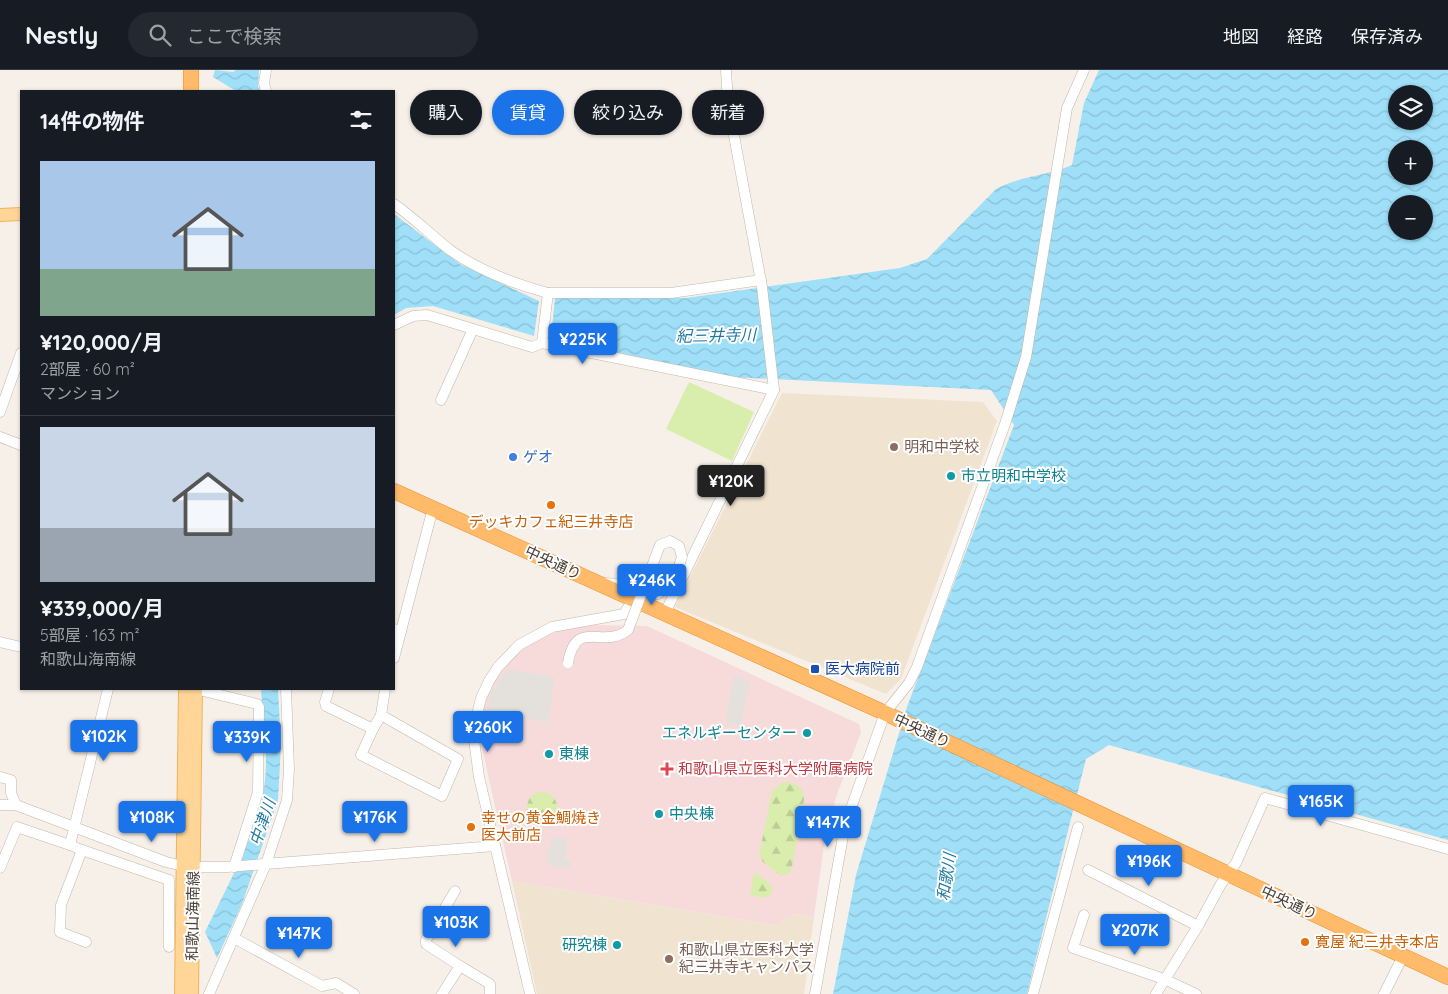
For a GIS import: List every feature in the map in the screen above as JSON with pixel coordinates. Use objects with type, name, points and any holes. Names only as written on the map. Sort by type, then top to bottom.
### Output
[{"type":"highway","points":[[191,70],[191,90]]},
{"type":"highway","name":"中央通り","points":[[395,491],[891,716],[1448,977]]},
{"type":"main road","points":[[0,215],[20,214]]},
{"type":"main road","name":"和歌山海南線","points":[[185,690],[192,994]]},
{"type":"main road","name":"和歌山海南線","points":[[181,994],[196,690]]},
{"type":"street","points":[[266,70],[266,90]]},
{"type":"street","points":[[665,613],[773,387],[762,284],[728,103],[726,70]]},
{"type":"street","points":[[816,994],[845,825],[891,716],[917,666],[1005,424],[1026,357],[1059,152],[1070,99],[1084,70]]},
{"type":"street","points":[[395,205],[451,250],[474,264],[548,296],[672,293],[762,284]]},
{"type":"street","points":[[542,341],[548,296]]},
{"type":"street","points":[[395,325],[413,316],[427,315],[532,347],[542,341],[773,387]]},
{"type":"street","points":[[441,400],[472,329]]},
{"type":"street","points":[[0,412],[20,356]]},
{"type":"street","points":[[0,437],[20,446]]},
{"type":"street","points":[[395,651],[398,630],[432,508]]},
{"type":"street","points":[[568,663],[573,644],[579,638],[589,636],[609,638],[621,636],[628,630],[660,545],[670,541],[679,546],[682,557],[679,566],[668,587],[658,594],[615,582],[597,584]]},
{"type":"street","points":[[530,994],[479,778],[473,732],[481,698],[489,681],[508,655],[519,645],[552,627],[624,614],[633,600]]},
{"type":"street","points":[[0,642],[20,647]]},
{"type":"street","points":[[70,845],[76,829],[108,690]]},
{"type":"street","points":[[200,690],[257,704],[259,707],[258,792],[230,867]]},
{"type":"street","points":[[209,994],[234,938],[287,800],[289,770],[286,690]]},
{"type":"street","points":[[329,690],[325,702],[326,706],[373,729]]},
{"type":"street","points":[[381,715],[458,759],[442,796],[361,755],[381,715],[386,690]]},
{"type":"street","points":[[0,777],[11,780],[11,793],[16,806]]},
{"type":"street","points":[[1156,994],[1228,874],[1236,864],[1265,798],[1448,849]]},
{"type":"street","points":[[0,805],[16,806],[76,829],[188,867],[230,867],[495,846]]},
{"type":"street","points":[[0,868],[17,827],[169,880],[169,947]]},
{"type":"street","points":[[1033,994],[1078,827]]},
{"type":"street","points":[[82,850],[61,905],[60,932],[86,942]]},
{"type":"street","points":[[1088,870],[1198,926]]},
{"type":"street","points":[[455,891],[426,944],[490,984],[490,994]]},
{"type":"street","points":[[1084,915],[1073,948],[1164,979],[1196,994]]},
{"type":"street","points":[[234,938],[322,986],[336,984],[354,994]]},
{"type":"street","points":[[1384,994],[1403,956]]},
{"type":"street","points":[[442,994],[460,966]]},
{"type":"shaded area","points":[[782,393],[983,402],[997,421],[901,679],[886,694],[675,607]]},
{"type":"shaded area","name":"和歌山県立医科大学附属病院","points":[[594,625],[647,626],[859,724],[861,733],[837,794],[825,838],[814,917],[796,914],[775,925],[512,881],[481,744],[481,719],[488,691],[505,663],[535,640],[561,630]]},
{"type":"shaded area","points":[[507,669],[555,677],[548,722],[487,712],[490,693]]},
{"type":"shaded area","points":[[734,675],[750,682],[740,726],[725,723]]},
{"type":"shaded area","points":[[558,837],[567,839],[565,860],[571,861],[570,868],[553,867],[547,864],[550,841]]},
{"type":"shaded area","name":"和歌山県立医科大学 紀三井寺キャンパス","points":[[512,881],[775,925],[796,914],[814,917],[804,994],[537,994]]},
{"type":"green space","points":[[689,382],[754,412],[732,461],[666,429]]},
{"type":"green space","points":[[789,782],[800,788],[804,800],[791,872],[781,876],[763,862],[759,855],[772,791],[782,783]]},
{"type":"green space","points":[[542,792],[552,797],[557,807],[552,817],[542,822],[532,817],[527,807],[532,797]]},
{"type":"green space","points":[[754,872],[771,885],[773,892],[771,895],[762,897],[750,894]]},
{"type":"water","points":[[215,70],[233,72],[236,70],[259,70],[260,90],[234,90],[213,77]]},
{"type":"water","points":[[1099,70],[1448,70],[1448,840],[1109,745],[1086,759],[1027,994],[833,994],[856,875],[907,707],[1014,425],[991,390],[730,377],[551,338],[555,298],[686,298],[900,268],[927,259],[996,189],[1014,181],[1053,172],[1072,165],[1084,103]]},
{"type":"water","points":[[395,215],[460,264],[539,301],[534,336],[433,306],[406,308],[395,314]]},
{"type":"water","name":"中津川","points":[[261,690],[278,690],[281,745],[278,800],[242,904],[217,958],[205,932],[231,879],[254,825],[264,788],[266,751]]},
{"type":"place","name":"明和中学校","points":[[894,447]]},
{"type":"place","name":"ゲオ","points":[[513,457]]},
{"type":"place","name":"市立明和中学校","points":[[951,476]]},
{"type":"place","name":"デッキカフェ紀三井寺店","points":[[551,505]]},
{"type":"place","name":"医大病院前","points":[[815,669]]},
{"type":"place","name":"エネルギーセンター","points":[[807,733]]},
{"type":"place","name":"東棟","points":[[549,754]]},
{"type":"place","name":"和歌山県立医科大学附属病院","points":[[667,769]]},
{"type":"place","name":"中央棟","points":[[659,814]]},
{"type":"place","name":"幸せの黄金鯛焼き 医大前店","points":[[471,827]]},
{"type":"place","name":"寛屋 紀三井寺本店","points":[[1305,942]]},
{"type":"place","name":"研究棟","points":[[617,945]]},
{"type":"place","name":"和歌山県立医科大学 紀三井寺キャンパス","points":[[669,959]]},
{"type":"water label","name":"紀三井寺川","points":[[716,335]]},
{"type":"water label","name":"和歌川","points":[[946,877]]}]
